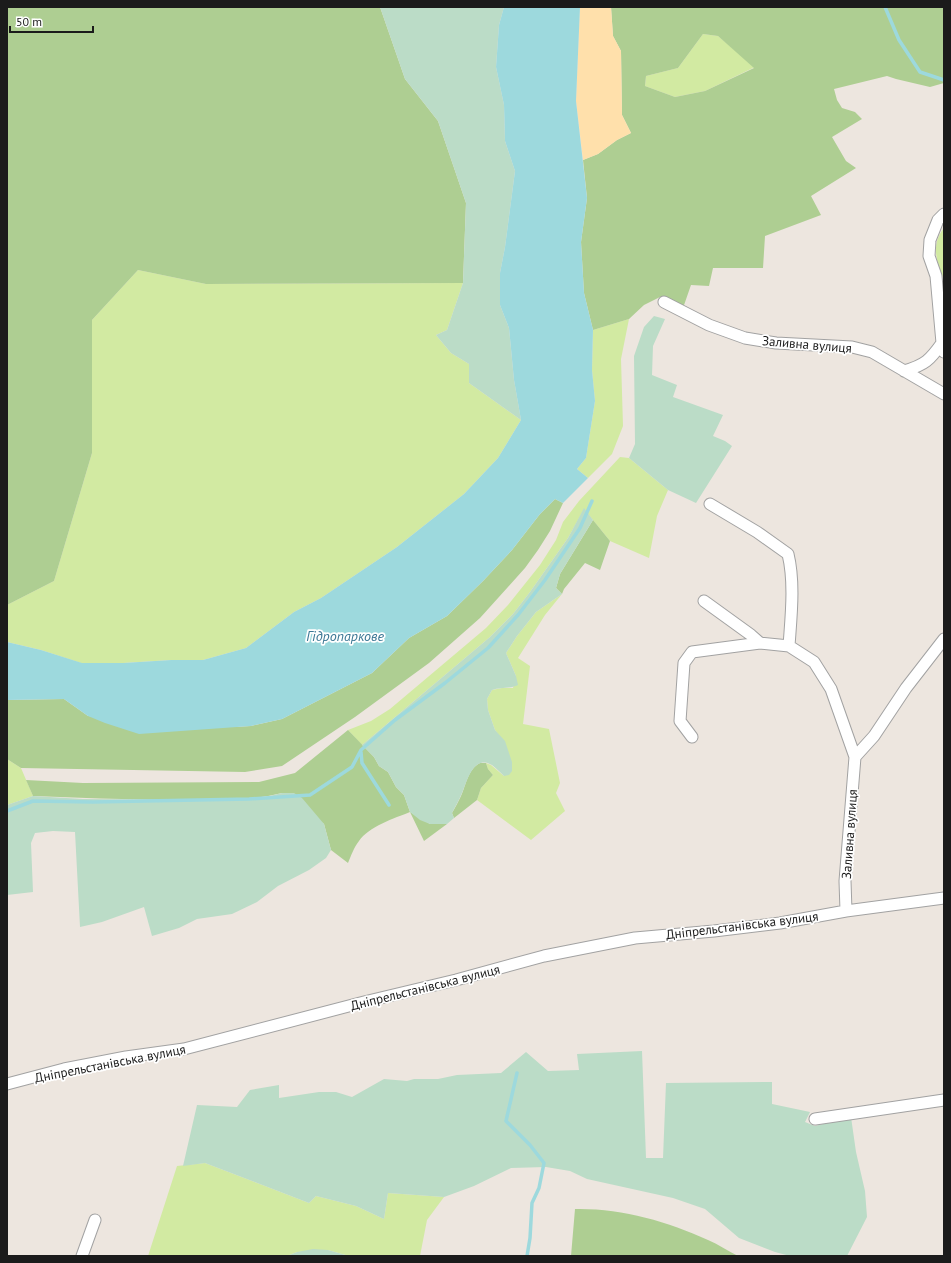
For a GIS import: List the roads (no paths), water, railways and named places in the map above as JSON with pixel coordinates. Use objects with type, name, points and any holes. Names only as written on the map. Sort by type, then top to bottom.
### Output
[{"type":"street","points":[[904,370],[915,368],[928,361],[943,347],[936,276],[929,256],[930,240],[938,220],[944,214]]},
{"type":"street","name":"Заливна вулиця","points":[[664,302],[709,325],[745,338],[776,344],[852,347],[872,352],[944,394]]},
{"type":"street","points":[[710,504],[757,532],[788,554],[790,561],[792,604],[789,646]]},
{"type":"street","points":[[704,601],[760,643]]},
{"type":"street","points":[[855,757],[874,736],[906,688],[944,639]]},
{"type":"street","name":"Заливна вулиця","points":[[692,738],[680,721],[684,663],[692,652],[760,643],[789,646],[814,662],[831,688],[855,757],[846,881],[846,911]]},
{"type":"street","name":"Дніпрельстанівська вулиця","points":[[7,1084],[64,1068],[184,1049],[356,1004],[456,980],[544,956],[635,938],[780,923],[846,911],[944,898]]},
{"type":"street","points":[[814,1119],[944,1100]]},
{"type":"street","points":[[82,1256],[95,1220]]},
{"type":"water","name":"Гідропаркове","points":[[504,7],[580,7],[576,101],[587,198],[581,242],[584,293],[593,330],[592,370],[595,401],[586,458],[577,469],[588,478],[563,503],[555,499],[540,514],[512,550],[447,616],[409,638],[372,673],[282,719],[251,726],[139,734],[88,716],[64,699],[7,700],[7,642],[41,650],[82,663],[203,660],[246,648],[294,612],[321,598],[397,547],[464,494],[498,458],[521,420],[514,380],[509,328],[500,305],[500,273],[515,171],[505,141],[504,105],[496,67],[499,25]]},
{"type":"waterway","points":[[885,7],[899,40],[920,72],[944,80]]},
{"type":"waterway","points":[[7,811],[33,801],[93,802],[249,799],[310,795],[352,767],[361,750],[395,720],[445,683],[488,648],[518,615],[545,580],[580,528],[592,501]]},
{"type":"waterway","points":[[361,752],[362,763],[389,805]]},
{"type":"waterway","points":[[517,1073],[506,1121],[530,1145],[544,1163],[539,1188],[532,1203],[530,1238],[527,1256]]}]
